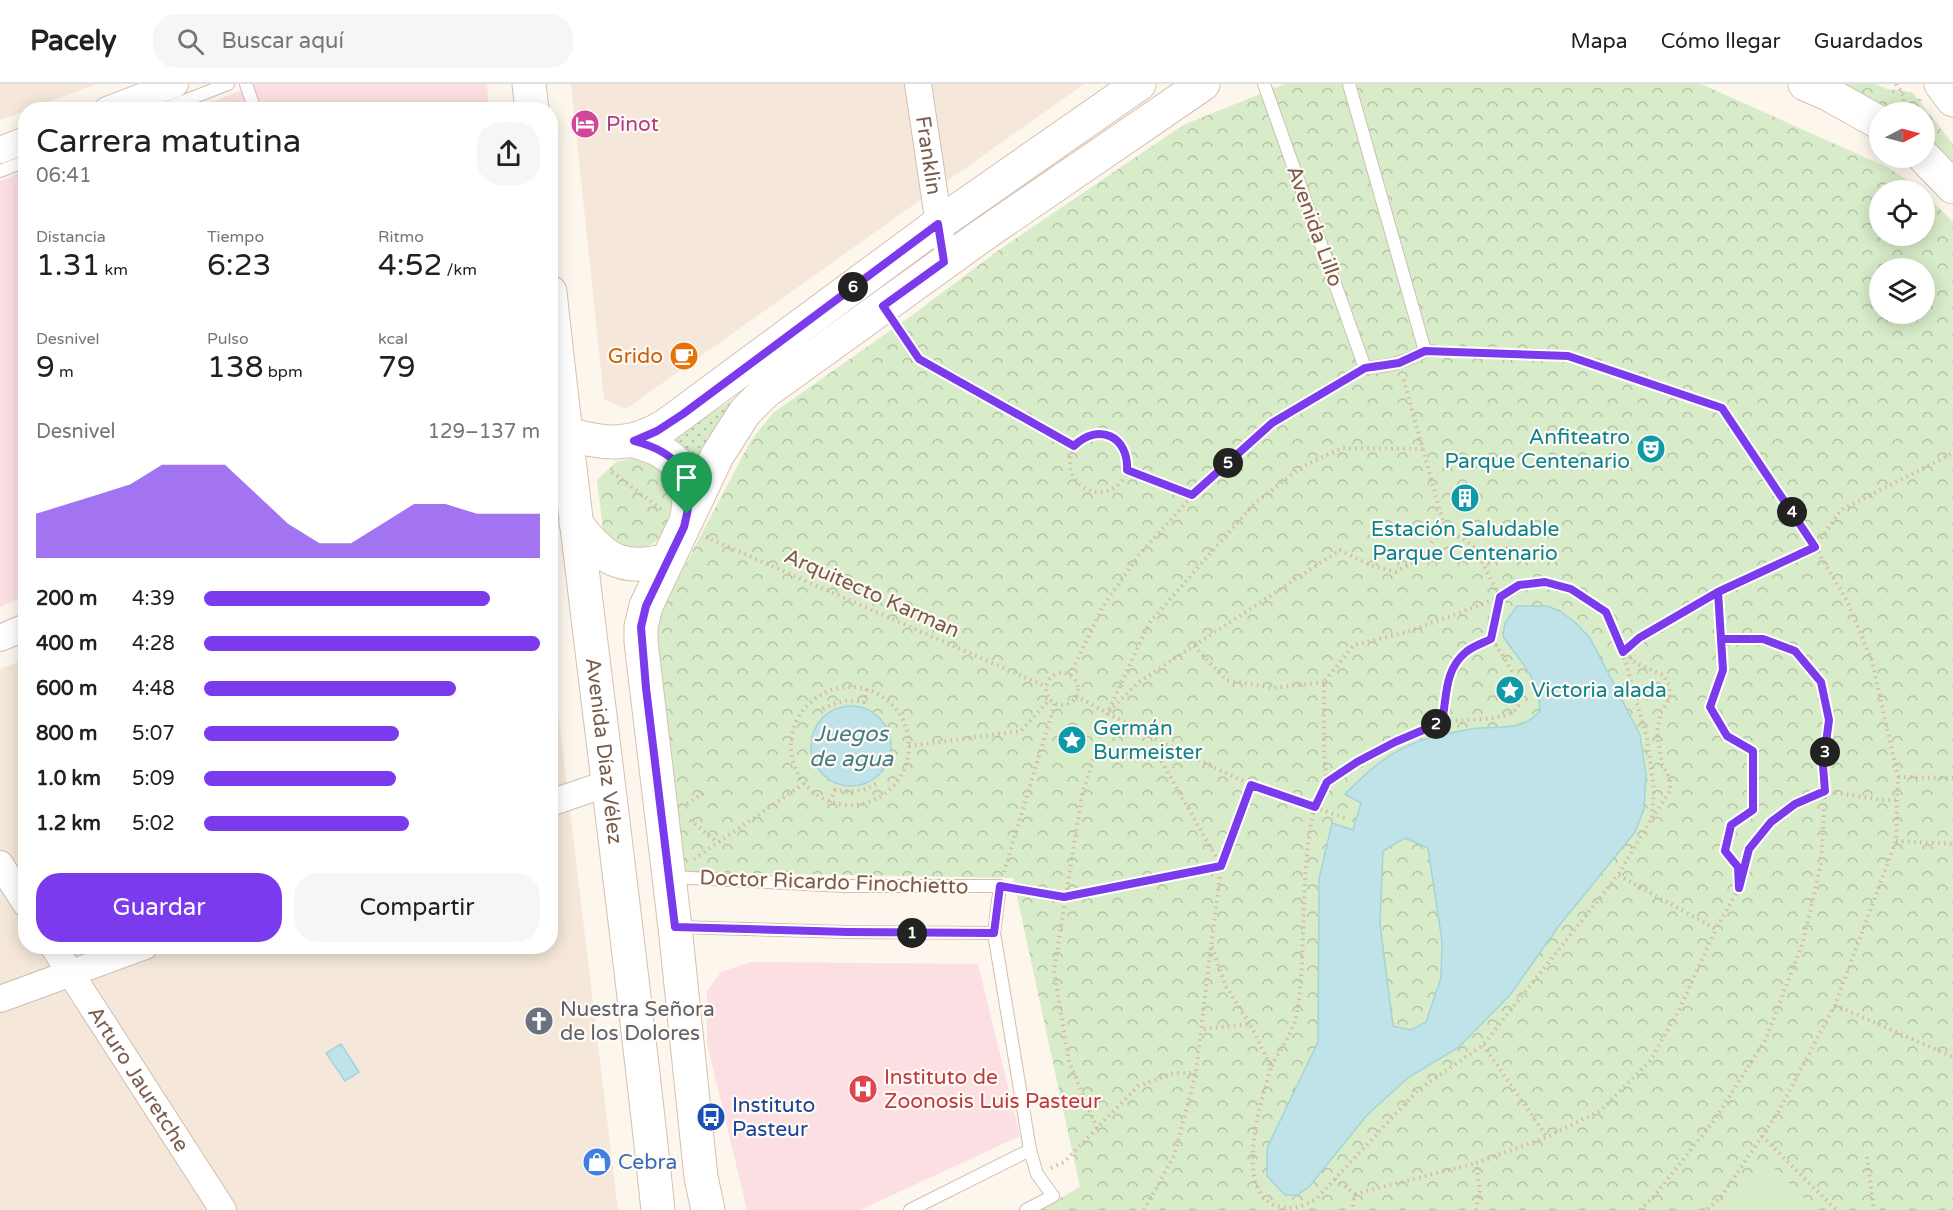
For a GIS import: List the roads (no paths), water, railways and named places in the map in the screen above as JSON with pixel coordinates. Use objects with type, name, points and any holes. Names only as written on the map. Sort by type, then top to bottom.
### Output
[{"type":"main road","points":[[529,84],[531,102]]},
{"type":"main road","points":[[634,441],[657,431],[683,414],[938,224],[1139,84]]},
{"type":"main road","points":[[708,1210],[701,1177],[652,735],[641,627],[646,606],[717,456],[745,412],[776,383],[944,262],[1203,84]]},
{"type":"main road","points":[[1805,84],[1869,117]]},
{"type":"main road","points":[[1941,84],[1953,100]]},
{"type":"main road","points":[[1935,168],[1953,187]]},
{"type":"main road","points":[[558,432],[609,443],[634,441],[650,445],[667,454],[684,473],[688,482],[689,495],[684,527]]},
{"type":"main road","name":"Avenida Díaz Vélez","points":[[558,432],[576,524],[664,1209]]},
{"type":"main road","points":[[576,524],[596,548],[616,561],[640,565],[667,560]]},
{"type":"main road","points":[[609,783],[652,735]]},
{"type":"street","points":[[128,102],[175,84]]},
{"type":"street","name":"Franklin","points":[[918,84],[944,262]]},
{"type":"street","points":[[0,150],[18,143]]},
{"type":"street","points":[[0,638],[18,630]]},
{"type":"street","points":[[558,801],[609,783]]},
{"type":"street","points":[[0,864],[18,892]]},
{"type":"street","name":"Arturo Jauretche","points":[[58,954],[223,1210]]},
{"type":"street","points":[[0,999],[123,954]]},
{"type":"lane","points":[[181,102],[228,84]]},
{"type":"lane","points":[[246,84],[252,102]]},
{"type":"lane","name":"Avenida Lillo","points":[[1264,84],[1365,368],[1399,363],[1425,351],[1349,84]]},
{"type":"lane","points":[[0,171],[18,164]]},
{"type":"lane","name":"Doctor Ricardo Finochietto","points":[[668,876],[844,886],[1000,886],[994,933]]},
{"type":"lane","points":[[675,927],[994,933],[1030,1150],[1037,1174],[1053,1196],[1026,1210]]},
{"type":"lane","points":[[910,1210],[1030,1150]]},
{"type":"water","points":[[1517,606],[1547,606],[1560,611],[1590,638],[1640,735],[1646,774],[1644,809],[1635,832],[1558,927],[1510,995],[1459,1047],[1409,1077],[1367,1115],[1309,1187],[1297,1195],[1285,1195],[1267,1176],[1267,1148],[1318,1042],[1319,879],[1332,823],[1353,830],[1361,803],[1345,794],[1376,766],[1402,748],[1418,741],[1449,733],[1525,723],[1540,711],[1533,679],[1503,636],[1505,623]],"holes":[[[1405,838],[1428,848],[1442,941],[1441,978],[1426,1022],[1411,1030],[1393,1026],[1380,924],[1383,851]]]},
{"type":"water","name":"Juegos de agua","points":[[843,706],[859,706],[880,717],[891,738],[891,754],[880,775],[859,786],[843,786],[829,780],[817,768],[811,754],[811,738],[817,724],[829,712]]},
{"type":"water","points":[[341,1044],[359,1072],[345,1081],[326,1053]]},
{"type":"place","name":"Pinot","points":[[585,124]]},
{"type":"place","name":"Grido","points":[[684,356]]},
{"type":"place","name":"Anfiteatro Parque Centenario","points":[[1651,449]]},
{"type":"place","name":"Estación Saludable Parque Centenario","points":[[1465,498]]},
{"type":"place","name":"Victoria alada","points":[[1510,690]]},
{"type":"place","name":"Germán Burmeister","points":[[1072,740]]},
{"type":"place","name":"Nuestra Señora de los Dolores","points":[[539,1021]]},
{"type":"place","name":"Instituto de Zoonosis Luis Pasteur","points":[[863,1089]]},
{"type":"place","name":"Instituto Pasteur","points":[[711,1117]]},
{"type":"place","name":"Cebra","points":[[597,1162]]}]
